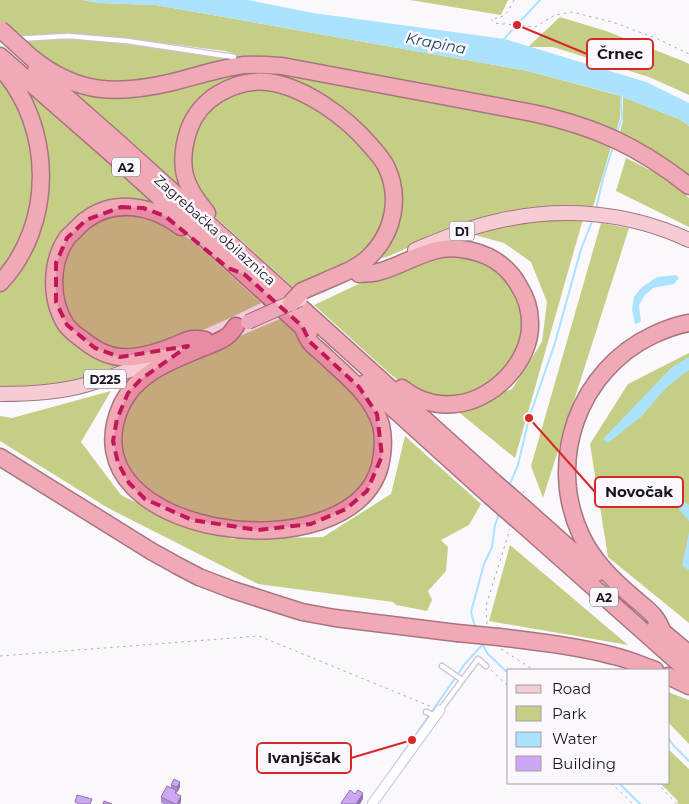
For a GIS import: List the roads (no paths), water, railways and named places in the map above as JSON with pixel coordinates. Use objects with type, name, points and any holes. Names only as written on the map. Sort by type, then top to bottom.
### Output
[{"type":"highway","points":[[0,29],[28,58],[72,81],[95,88],[120,91],[136,90],[226,68],[260,64],[282,66],[534,113],[562,120],[603,134],[625,144],[659,163],[689,186]]},
{"type":"highway","name":"A2","points":[[0,39],[28,58]]},
{"type":"highway","name":"Zagrebačka obilaznica","points":[[28,58],[251,271],[302,326]]},
{"type":"highway","points":[[0,283],[16,264],[26,246],[39,206],[41,186],[38,142],[24,102],[2,62]]},
{"type":"highway","name":"Zagrebačka obilaznica","points":[[2,62],[251,271],[339,341]]},
{"type":"highway","points":[[205,340],[192,338],[151,354],[137,357],[120,357],[95,348],[75,335],[67,325],[56,302],[54,286],[56,263],[67,238],[86,220],[106,209],[127,207],[143,208],[165,216],[228,268],[239,273],[251,271],[252,255],[217,223],[189,187],[185,175],[184,156],[185,141],[190,124],[200,110],[210,100],[246,82],[268,82],[284,86],[300,92],[334,111],[353,127],[377,154],[385,165],[393,190],[394,203],[388,232],[369,257],[325,285],[302,291],[292,303]]},
{"type":"highway","points":[[339,341],[360,351],[400,387],[416,398],[438,404],[455,404],[468,402],[492,390],[508,376],[519,363],[528,338],[529,312],[524,295],[515,278],[504,266],[489,256],[458,248],[446,248],[429,252],[377,273],[359,274]]},
{"type":"highway","points":[[664,633],[655,616],[613,579],[590,553],[573,515],[568,496],[567,456],[570,438],[585,398],[610,365],[626,351],[644,340],[663,330],[689,323]]},
{"type":"highway","points":[[242,324],[226,338],[167,363],[141,379],[128,393],[121,406],[114,430],[114,446],[118,463],[129,483],[145,499],[169,512],[207,525],[241,530],[289,528],[311,524],[333,516],[357,502],[367,491],[379,470],[383,441],[377,414],[359,387],[310,342],[302,326]]},
{"type":"highway","name":"A2","points":[[302,326],[519,512],[689,654]]},
{"type":"highway","name":"A2","points":[[339,341],[492,489]]},
{"type":"highway","points":[[0,458],[171,563],[199,577],[233,590],[302,612],[335,618],[457,632],[498,642],[571,646],[615,656],[652,669]]},
{"type":"highway","name":"A2","points":[[519,512],[689,672]]},
{"type":"highway","points":[[669,676],[689,686]]},
{"type":"main road","name":"D1","points":[[325,285],[359,274],[454,234],[497,221],[536,214],[572,212],[612,216],[672,232],[689,240]]},
{"type":"main road","points":[[242,324],[292,303]]},
{"type":"main road","name":"D225","points":[[0,394],[25,394],[83,386],[143,366],[242,324]]},
{"type":"street","points":[[372,804],[437,714]]},
{"type":"lane","points":[[0,39],[68,36],[127,41],[234,57]]},
{"type":"lane","points":[[426,712],[437,714],[461,679],[478,659],[486,666]]},
{"type":"lane","points":[[442,666],[461,679]]},
{"type":"water","name":"Krapina","points":[[82,0],[248,0],[313,13],[505,39],[646,82],[689,103],[689,126],[681,120],[615,94],[528,71],[156,5],[100,3]]},
{"type":"water","points":[[676,275],[679,278],[674,284],[653,288],[645,295],[639,305],[641,322],[635,324],[632,310],[634,297],[641,288],[657,277]]},
{"type":"water","points":[[689,357],[689,370],[666,388],[642,416],[608,443],[603,439],[671,368]]},
{"type":"water","points":[[616,476],[621,484],[641,490],[670,492],[689,505],[689,521],[677,507],[620,493],[613,482]]},
{"type":"water","points":[[689,532],[689,570],[682,566]]},
{"type":"waterway","points":[[502,41],[540,0]]},
{"type":"waterway","points":[[617,133],[622,118],[621,96]]},
{"type":"waterway","points":[[596,210],[603,178],[613,147]]},
{"type":"waterway","points":[[509,486],[518,465],[529,418],[555,343],[581,249],[593,219]]},
{"type":"waterway","points":[[475,627],[471,612],[484,564],[492,547],[495,525],[499,514]]},
{"type":"waterway","points":[[482,643],[487,653],[507,672]]},
{"type":"waterway","points":[[399,759],[464,665],[483,644]]},
{"type":"waterway","points":[[669,739],[689,761]]},
{"type":"waterway","points":[[620,784],[640,804]]},
{"type":"place","name":"Črnec","points":[[517,25]]},
{"type":"place","name":"Novočak","points":[[529,418]]},
{"type":"place","name":"Ivanjščak","points":[[412,740]]}]
